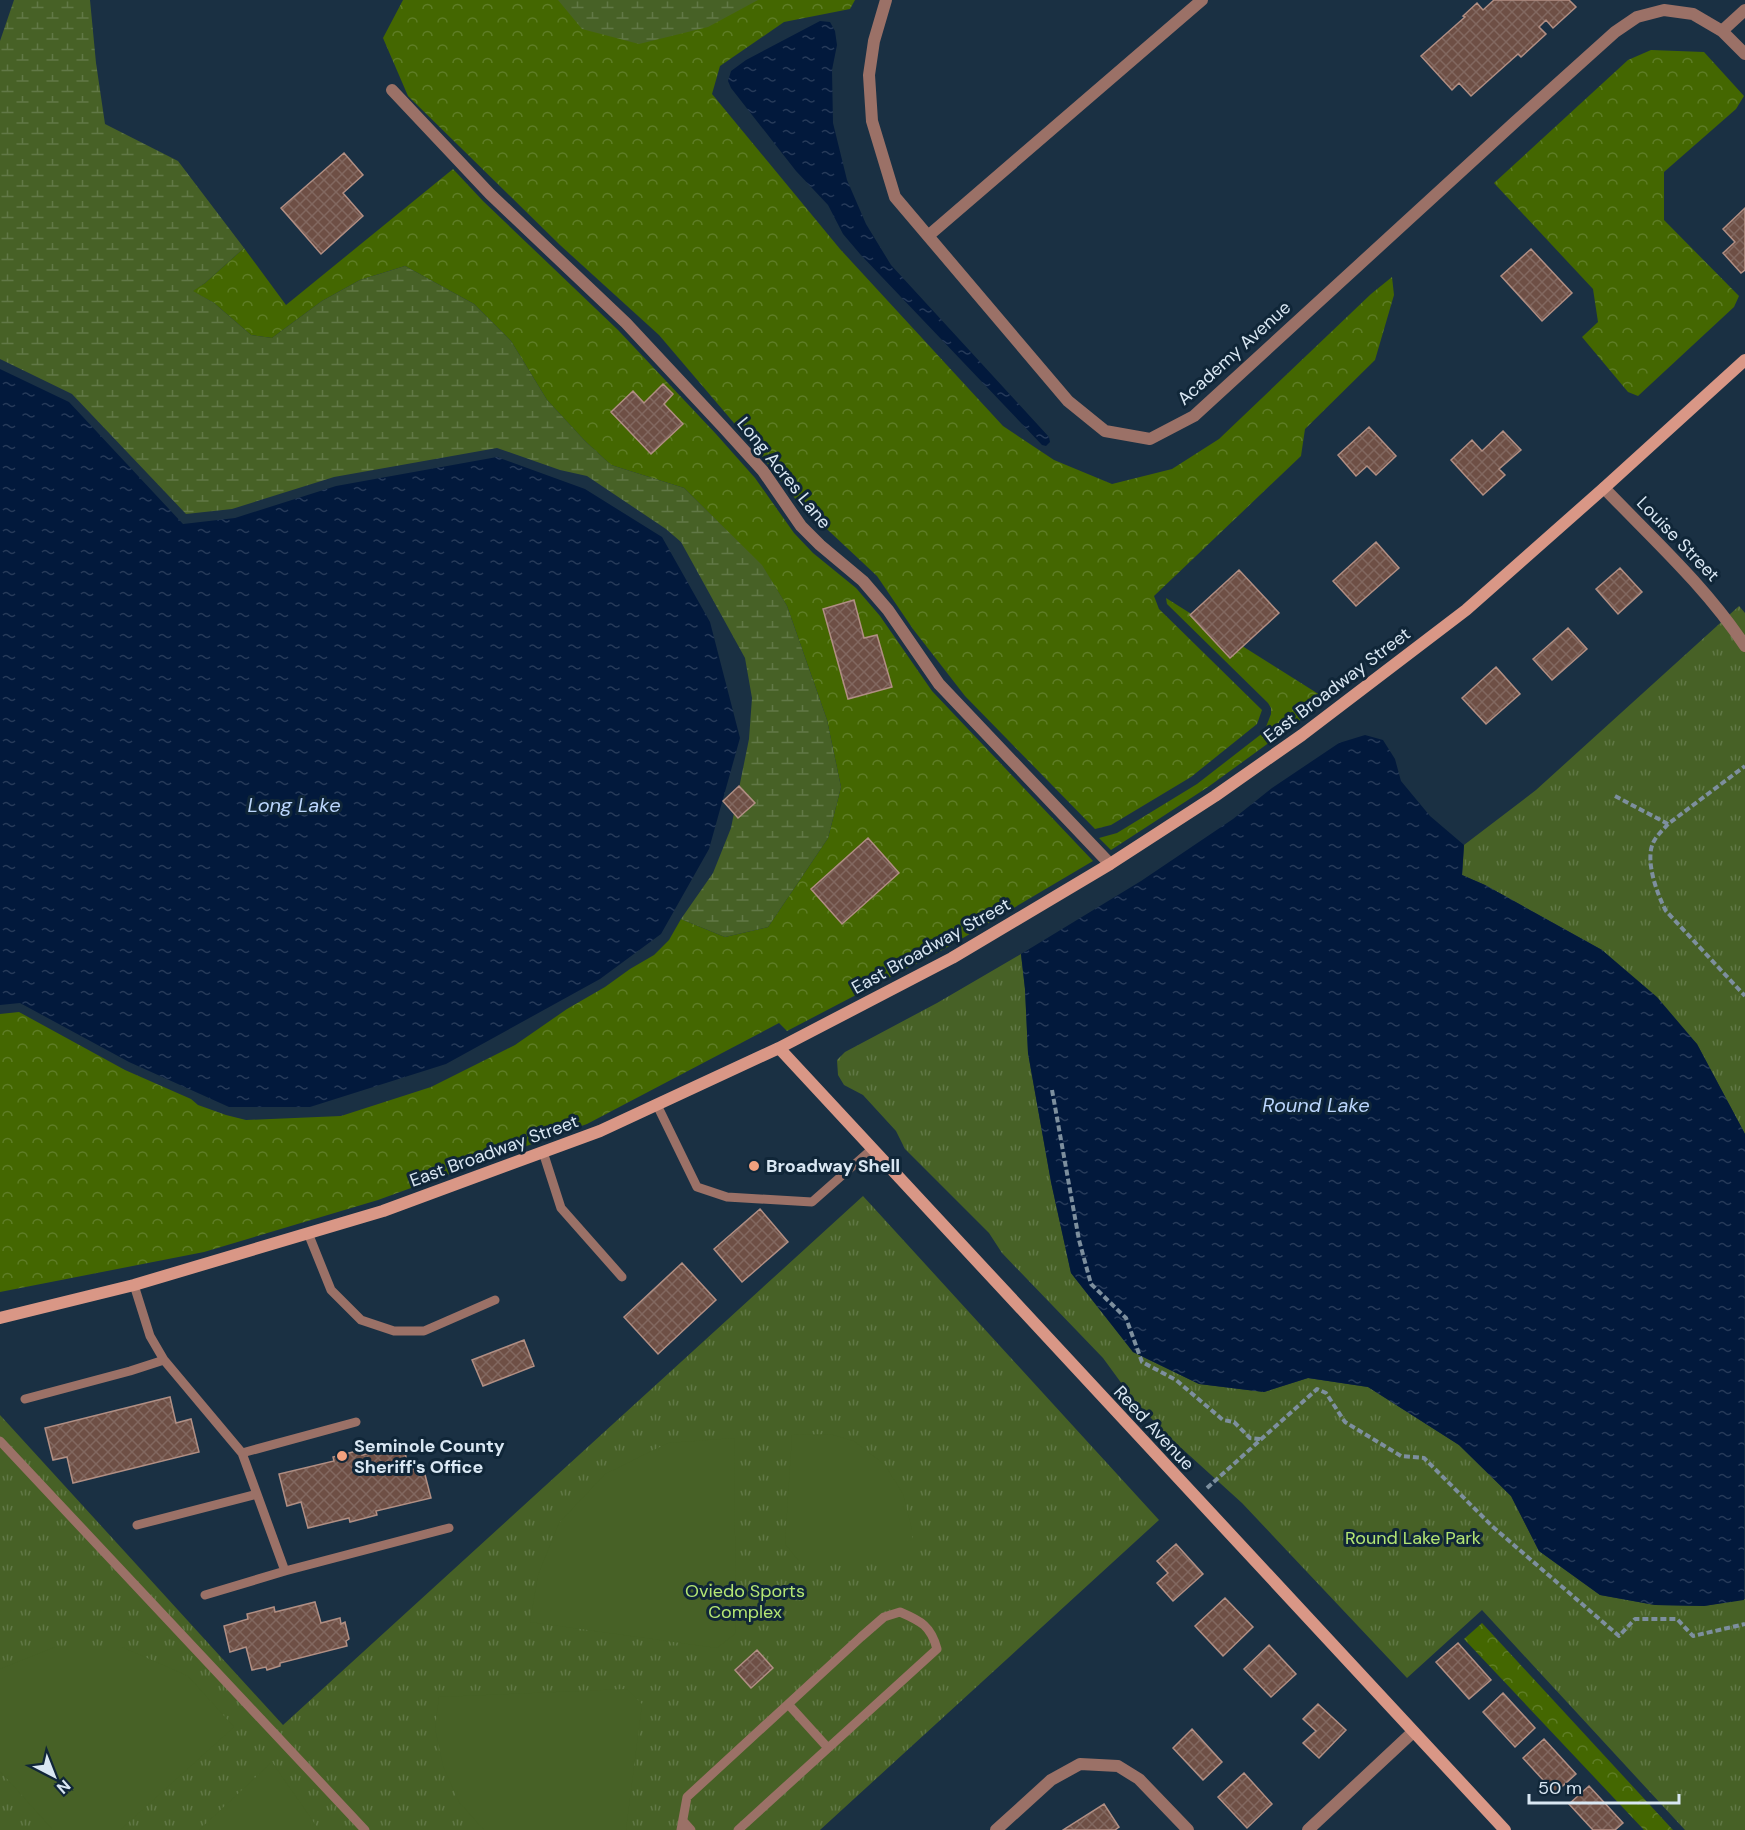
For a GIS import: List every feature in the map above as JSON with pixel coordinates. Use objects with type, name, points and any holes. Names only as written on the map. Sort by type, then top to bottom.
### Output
[{"type":"main road","name":"East Broadway Street","points":[[0,1318],[134,1285],[383,1211],[600,1131],[779,1048],[952,958],[1110,864],[1215,796],[1302,735],[1466,610],[1745,360]]},
{"type":"main road","name":"Reed Avenue","points":[[779,1048],[1505,1830]]},
{"type":"street","name":"Academy Avenue","points":[[886,0],[874,41],[869,75],[872,121],[895,196],[1068,401],[1104,431],[1150,439],[1194,416],[1615,32],[1637,17],[1664,10],[1693,14],[1722,31],[1745,54]]},
{"type":"street","points":[[928,236],[1202,0]]},
{"type":"street","points":[[1722,31],[1745,10]]},
{"type":"street","name":"Long Acres Lane","points":[[392,90],[490,194],[626,323],[723,427],[763,471],[801,526],[863,581],[888,610],[939,684],[1110,864]]},
{"type":"street","name":"Louise Street","points":[[1604,488],[1705,593],[1726,617],[1745,646]]},
{"type":"street","points":[[1308,1830],[1413,1732]]},
{"type":"street","points":[[996,1830],[1051,1780],[1080,1764],[1118,1766],[1139,1779],[1188,1830]]},
{"type":"lane","points":[[657,1105],[697,1187],[727,1197],[812,1202],[872,1149]]},
{"type":"lane","points":[[543,1152],[561,1208],[622,1277]]},
{"type":"lane","points":[[308,1233],[331,1290],[361,1320],[394,1331],[424,1331],[495,1300]]},
{"type":"lane","points":[[134,1285],[150,1336],[164,1360],[242,1453],[285,1571]]},
{"type":"lane","points":[[25,1399],[164,1360]]},
{"type":"lane","points":[[242,1453],[356,1422]]},
{"type":"lane","points":[[0,1441],[365,1830]]},
{"type":"lane","points":[[137,1524],[257,1494]]},
{"type":"lane","points":[[205,1595],[285,1571],[449,1528]]},
{"type":"lane","points":[[692,1830],[682,1826],[687,1797],[788,1704],[884,1617],[900,1612],[921,1620],[933,1636],[937,1649],[738,1830]]},
{"type":"lane","points":[[788,1704],[828,1748]]},
{"type":"path","points":[[1745,766],[1668,824],[1654,840],[1649,854],[1658,894],[1666,911],[1745,996]]},
{"type":"path","points":[[1615,796],[1668,824]]},
{"type":"path","points":[[1052,1090],[1079,1240],[1091,1284],[1126,1318],[1142,1362],[1176,1380],[1223,1420],[1234,1422],[1250,1438],[1261,1439]]},
{"type":"path","points":[[1196,1499],[1317,1389],[1326,1393],[1345,1422],[1401,1456],[1424,1458],[1493,1527],[1619,1636],[1635,1619],[1677,1619],[1693,1636],[1745,1624]]},
{"type":"green space","points":[[14,0],[90,0],[105,124],[178,161],[244,248],[193,291],[214,303],[251,335],[272,338],[322,301],[360,280],[405,266],[474,304],[511,341],[547,400],[611,465],[684,488],[762,565],[787,606],[827,720],[841,787],[828,838],[768,927],[725,937],[681,919],[713,873],[731,828],[749,739],[752,698],[745,658],[681,542],[666,529],[587,476],[560,470],[497,448],[334,477],[232,509],[186,514],[72,394],[0,359],[0,41]]},
{"type":"green space","points":[[403,0],[855,0],[850,9],[784,22],[720,66],[712,94],[840,249],[1003,426],[1054,460],[1112,484],[1172,469],[1219,439],[1371,294],[1392,277],[1394,295],[1375,360],[1305,429],[1301,456],[1154,596],[1159,609],[1262,710],[1257,724],[1191,777],[1111,825],[1095,829],[965,696],[913,629],[877,576],[797,501],[757,450],[659,335],[560,245],[408,96],[383,38]]},
{"type":"green space","points":[[558,0],[758,0],[708,27],[639,44],[582,29]]},
{"type":"green space","points":[[1651,50],[1704,52],[1744,96],[1736,109],[1664,172],[1664,220],[1739,296],[1734,307],[1638,396],[1628,392],[1582,337],[1598,322],[1593,289],[1494,183],[1628,60]]},
{"type":"green space","points":[[453,169],[483,201],[618,330],[716,434],[755,478],[794,533],[813,553],[856,588],[880,616],[932,691],[1093,861],[946,948],[787,1031],[779,1023],[587,1124],[378,1200],[204,1252],[0,1292],[0,1014],[19,1012],[125,1070],[191,1099],[198,1105],[226,1115],[246,1120],[341,1116],[431,1087],[515,1045],[567,1009],[654,955],[669,940],[681,919],[725,937],[768,927],[828,838],[841,787],[827,720],[787,606],[762,566],[684,488],[611,465],[547,400],[511,341],[474,304],[405,266],[360,280],[322,301],[272,338],[251,335],[214,303],[192,291],[205,283],[244,248],[286,305]]},
{"type":"green space","points":[[1166,598],[1328,700],[1208,787],[1111,850],[1099,838],[1117,833],[1197,784],[1264,732],[1271,714],[1268,703],[1167,604]]},
{"type":"green space","points":[[1739,606],[1745,613],[1745,1134],[1697,1044],[1602,950],[1485,885],[1462,875],[1464,845],[1536,790]]},
{"type":"green space","name":"Round Lake Park","points":[[1021,954],[1028,1053],[1051,1182],[1071,1273],[1133,1352],[1199,1384],[1264,1392],[1308,1378],[1368,1387],[1459,1445],[1511,1496],[1539,1551],[1600,1595],[1655,1605],[1704,1606],[1745,1599],[1745,1830],[1685,1830],[1482,1610],[1407,1678],[1242,1503],[1168,1436],[1133,1399],[1103,1358],[1002,1253],[989,1233],[905,1149],[896,1131],[863,1095],[844,1085],[838,1075],[837,1060],[845,1052],[937,1003]]},
{"type":"green space","name":"Oviedo Sports Complex","points":[[863,1196],[1159,1520],[820,1830],[0,1830],[0,1415],[283,1725]]},
{"type":"green space","points":[[830,1434],[854,1441],[885,1465],[903,1494],[912,1530],[912,1561],[799,1561],[785,1544],[792,1435]]},
{"type":"green space","points":[[734,1438],[736,1633],[717,1648],[530,1622],[538,1575],[559,1523],[605,1474],[668,1443]]},
{"type":"green space","points":[[1482,1623],[1673,1830],[1644,1830],[1464,1639]]},
{"type":"green space","points":[[55,1647],[122,1647],[188,1676],[234,1727],[120,1830],[53,1830],[0,1771],[0,1669]]},
{"type":"green space","points":[[627,1689],[642,1704],[626,1830],[484,1830],[459,1802],[443,1766],[435,1728],[439,1697]]},
{"type":"green space","points":[[272,1762],[319,1830],[199,1830]]},
{"type":"water","points":[[820,21],[830,22],[835,31],[837,45],[832,70],[833,123],[847,180],[866,224],[891,265],[1049,437],[1050,442],[1046,446],[1042,445],[860,254],[843,234],[828,205],[796,171],[731,88],[728,81],[731,71],[746,60]]},
{"type":"water","name":"Long Lake","points":[[0,369],[69,402],[183,524],[235,518],[336,486],[497,457],[585,489],[662,537],[710,622],[740,738],[709,849],[661,934],[600,979],[446,1064],[310,1107],[229,1107],[129,1062],[20,1003],[0,1005]]},
{"type":"water","name":"Round Lake","points":[[1365,735],[1383,740],[1395,759],[1401,781],[1430,816],[1464,845],[1462,875],[1485,885],[1602,950],[1657,997],[1697,1044],[1745,1134],[1744,1600],[1704,1606],[1655,1605],[1600,1595],[1539,1551],[1511,1496],[1459,1445],[1368,1387],[1308,1378],[1264,1392],[1199,1384],[1133,1352],[1071,1273],[1051,1182],[1028,1053],[1021,954],[1141,881],[1339,743]]},
{"type":"building","points":[[1494,0],[1569,0],[1576,7],[1553,28],[1546,20],[1539,27],[1546,34],[1521,57],[1518,54],[1471,96],[1459,83],[1452,90],[1421,56],[1465,17],[1463,16],[1477,3],[1483,10]]},
{"type":"building","points":[[344,153],[363,175],[343,193],[363,216],[321,254],[281,208]]},
{"type":"building","points":[[1745,208],[1745,270],[1741,273],[1723,253],[1735,242],[1723,229]]},
{"type":"building","points":[[1531,249],[1572,293],[1542,321],[1501,276]]},
{"type":"building","points":[[663,384],[673,394],[664,404],[683,424],[651,454],[611,412],[633,391],[644,403]]},
{"type":"building","points":[[1369,427],[1396,456],[1376,475],[1367,466],[1356,476],[1338,455]]},
{"type":"building","points":[[1503,431],[1521,450],[1499,469],[1505,475],[1483,495],[1451,460],[1472,440],[1482,451]]},
{"type":"building","points":[[1376,542],[1399,568],[1356,606],[1333,581]]},
{"type":"building","points":[[1620,568],[1642,592],[1618,614],[1596,589]]},
{"type":"building","points":[[1239,570],[1279,613],[1230,658],[1190,615]]},
{"type":"building","points":[[854,600],[864,638],[877,635],[892,687],[848,699],[823,609]]},
{"type":"building","points":[[1568,628],[1587,649],[1552,680],[1533,659]]},
{"type":"building","points":[[1496,667],[1520,694],[1486,724],[1462,698]]},
{"type":"building","points":[[739,786],[755,803],[738,818],[723,801]]},
{"type":"building","points":[[868,838],[899,873],[842,924],[811,889]]},
{"type":"building","points":[[760,1209],[788,1242],[742,1282],[714,1249]]},
{"type":"building","points":[[682,1263],[716,1300],[658,1354],[624,1317]]},
{"type":"building","points":[[524,1340],[534,1366],[483,1386],[472,1360]]},
{"type":"building","points":[[170,1397],[176,1423],[191,1419],[199,1452],[73,1483],[67,1457],[53,1460],[45,1428]]},
{"type":"building","points":[[403,1444],[409,1470],[423,1467],[431,1498],[376,1511],[377,1515],[350,1522],[349,1518],[308,1528],[301,1502],[287,1506],[279,1474],[334,1461],[333,1457],[361,1450],[362,1455]]},
{"type":"building","points":[[1176,1544],[1203,1574],[1173,1601],[1157,1583],[1168,1573],[1157,1561]]},
{"type":"building","points":[[1225,1598],[1253,1627],[1223,1656],[1195,1626]]},
{"type":"building","points":[[315,1602],[321,1623],[340,1618],[341,1624],[345,1622],[349,1639],[346,1641],[347,1646],[280,1663],[280,1666],[267,1670],[266,1667],[252,1670],[246,1647],[230,1652],[224,1626],[248,1619],[247,1614],[274,1607],[275,1612]]},
{"type":"building","points":[[1458,1643],[1491,1680],[1469,1699],[1436,1662]]},
{"type":"building","points":[[1269,1645],[1296,1674],[1271,1697],[1244,1669]]},
{"type":"building","points":[[757,1650],[773,1668],[751,1688],[735,1670]]},
{"type":"building","points":[[1503,1693],[1535,1728],[1515,1747],[1483,1712]]},
{"type":"building","points":[[1318,1704],[1346,1730],[1319,1758],[1303,1743],[1316,1731],[1303,1719]]},
{"type":"building","points":[[1192,1729],[1222,1762],[1203,1780],[1173,1748]]},
{"type":"building","points":[[1544,1739],[1576,1774],[1555,1793],[1523,1758]]},
{"type":"building","points":[[1244,1773],[1272,1804],[1247,1828],[1218,1797]]},
{"type":"building","points":[[1589,1786],[1623,1823],[1615,1830],[1593,1830],[1569,1804]]},
{"type":"building","points":[[1104,1804],[1119,1827],[1115,1830],[1063,1830]]},
{"type":"place","name":"Broadway Shell","points":[[754,1166]]},
{"type":"place","name":"Seminole County Sheriff's Office","points":[[342,1456]]}]
